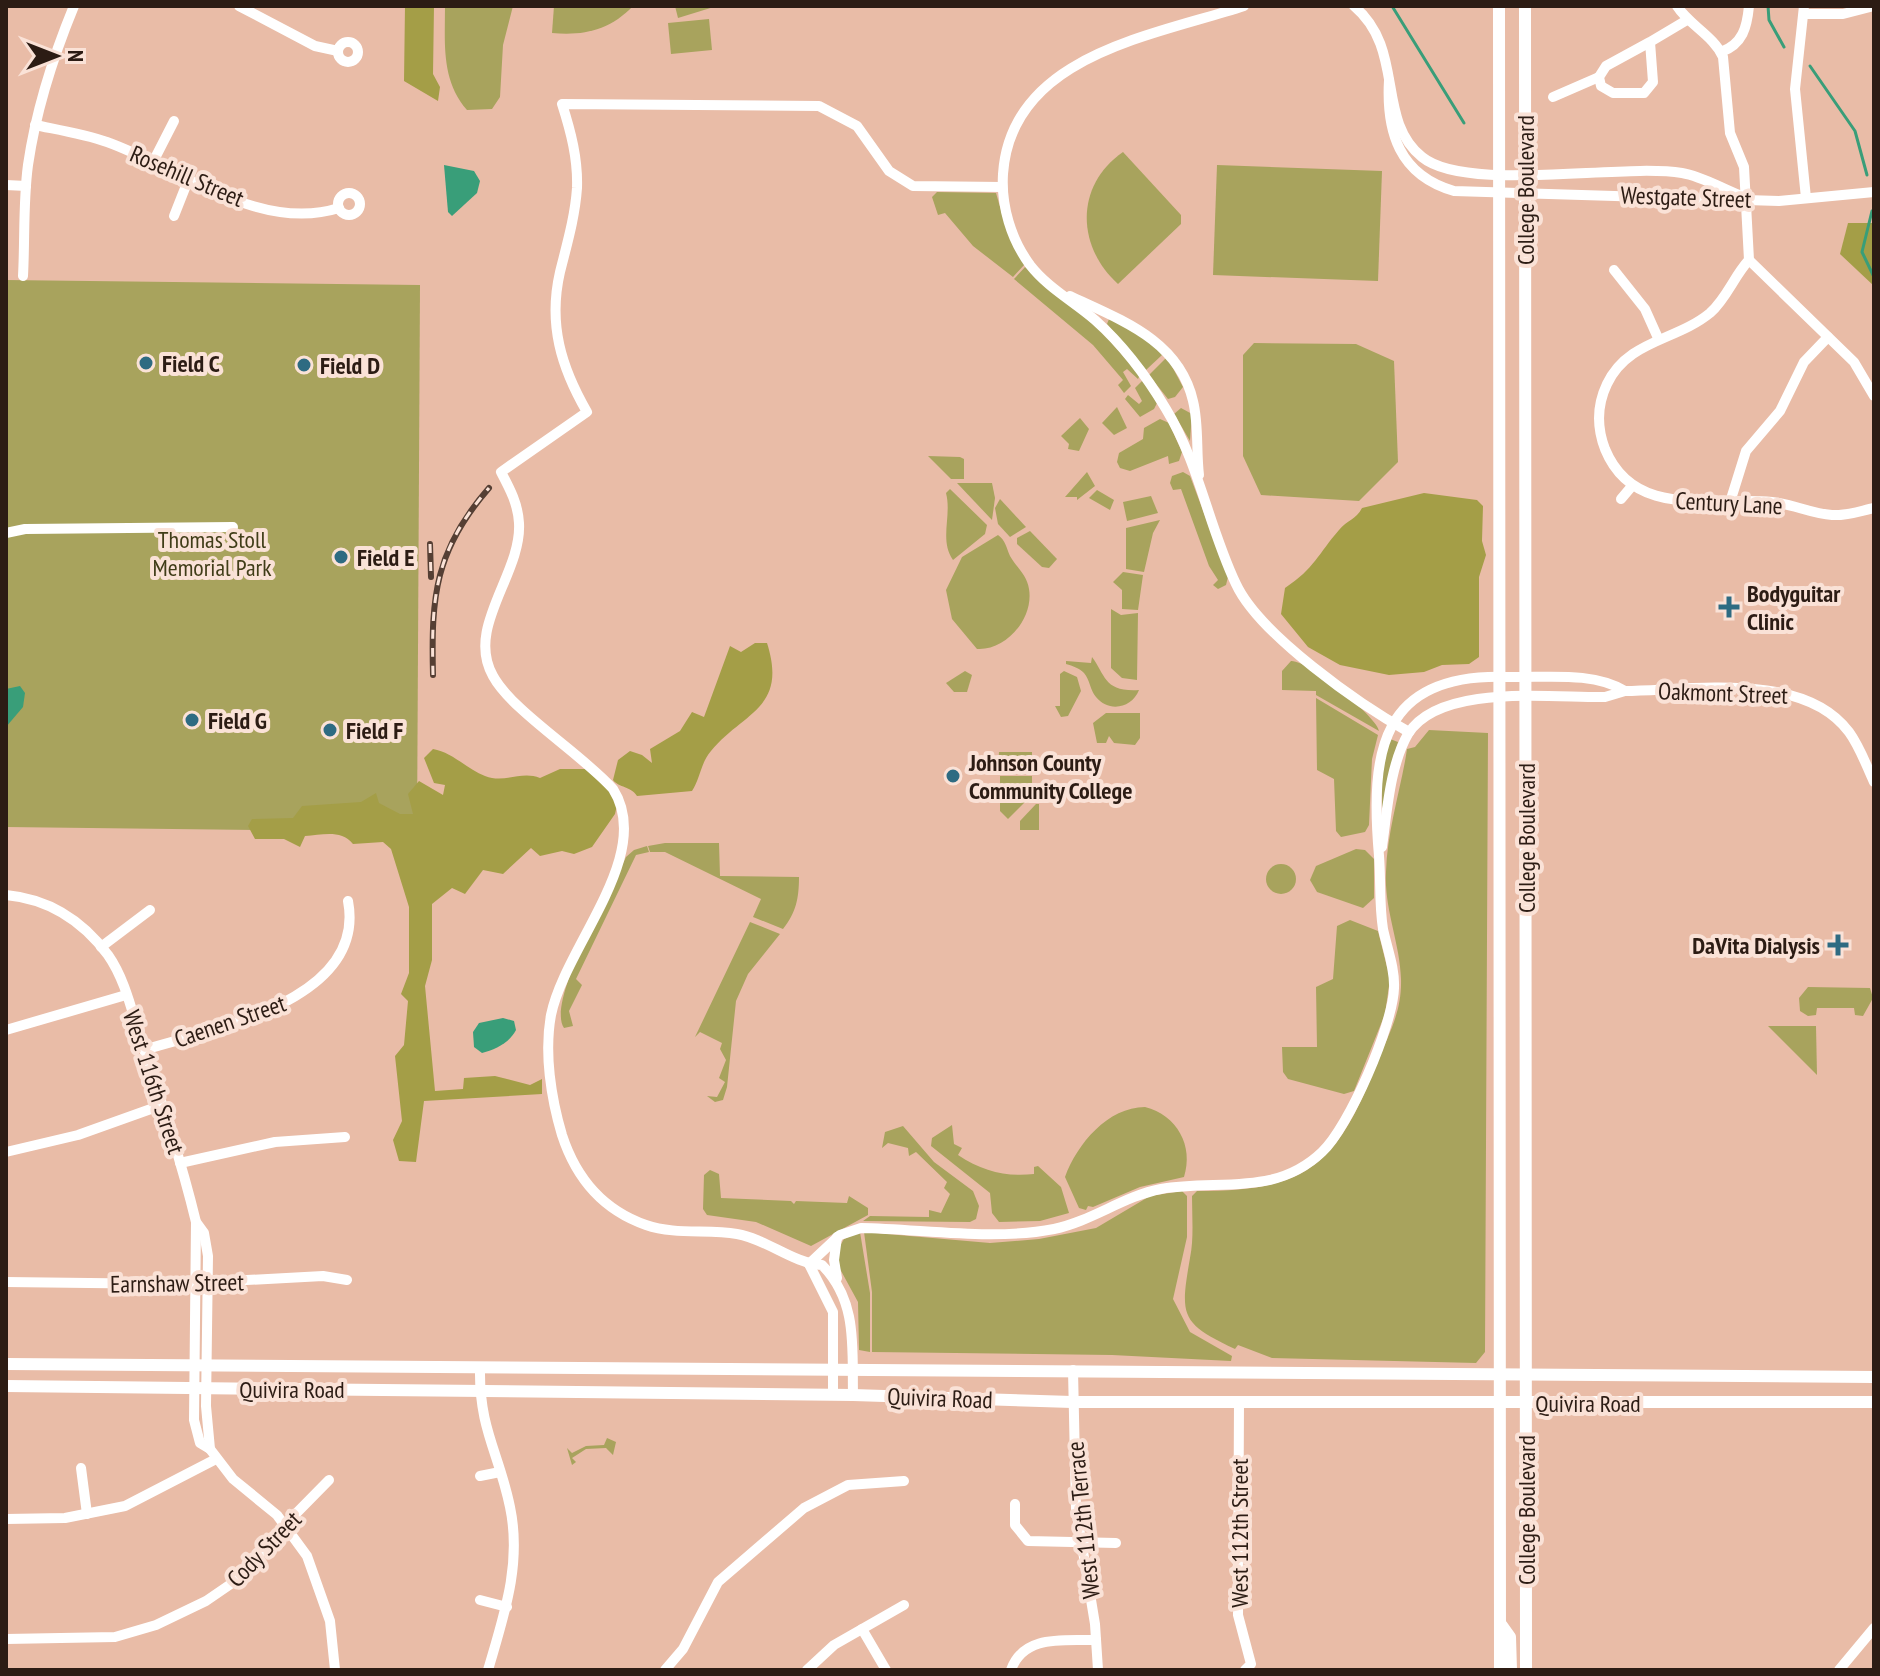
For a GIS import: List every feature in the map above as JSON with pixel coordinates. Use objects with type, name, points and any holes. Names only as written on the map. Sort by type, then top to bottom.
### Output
[{"type":"main road","name":"College Boulevard","points":[[1499,6],[1500,1670]]},
{"type":"main road","name":"College Boulevard","points":[[1525,6],[1526,1670]]},
{"type":"main road","name":"Quivira Road","points":[[6,1364],[480,1369],[853,1368],[1500,1377],[1874,1377]]},
{"type":"main road","name":"Quivira Road","points":[[6,1386],[853,1395],[1072,1402],[1874,1402]]},
{"type":"main road","points":[[1500,1623],[1510,1637],[1511,1670]]},
{"type":"street","points":[[23,276],[26,186],[35,125],[47,75],[74,6]]},
{"type":"street","points":[[239,6],[315,46],[338,51]]},
{"type":"street","points":[[1244,6],[1093,57],[1059,74],[1031,100],[1012,131],[1002,187],[1018,246],[1052,286],[1101,325],[1137,365],[1170,415],[1235,583],[1254,614],[1284,643],[1409,732],[1394,777],[1379,861]]},
{"type":"street","points":[[1354,6],[1376,30],[1383,44],[1401,130],[1423,158],[1457,173],[1683,173],[1745,198]]},
{"type":"street","points":[[1621,499],[1632,486],[1608,457],[1600,429],[1600,406],[1607,382],[1620,364],[1658,338],[1708,314],[1749,260],[1744,167],[1730,133],[1721,52],[1687,20],[1677,6]]},
{"type":"street","points":[[1721,52],[1734,45],[1745,31],[1749,6]]},
{"type":"street","points":[[1806,198],[1795,89],[1804,10],[1843,14],[1874,6]]},
{"type":"street","points":[[1553,97],[1599,77],[1606,66],[1687,20]]},
{"type":"street","points":[[1599,77],[1607,91],[1644,93],[1653,82],[1650,42]]},
{"type":"street","name":"Westgate Street","points":[[1389,80],[1387,110],[1391,131],[1407,163],[1441,187],[1498,193],[1779,201],[1874,192]]},
{"type":"street","points":[[838,1284],[822,1265],[809,1264],[745,1236],[649,1227],[610,1207],[579,1174],[568,1154],[554,1104],[548,1039],[551,1014],[558,989],[620,858],[626,840],[625,812],[605,780],[494,679],[485,644],[519,535],[513,495],[501,472],[587,412],[566,375],[556,335],[556,292],[574,219],[577,185],[576,158],[562,104],[819,106],[857,126],[889,171],[913,186],[1002,187]]},
{"type":"street","points":[[153,162],[174,121]]},
{"type":"street","name":"Rosehill Street","points":[[35,125],[109,143],[275,211],[317,215],[339,208]]},
{"type":"street","points":[[174,216],[189,178]]},
{"type":"street","points":[[6,185],[26,186]]},
{"type":"street","points":[[1749,260],[1854,362],[1874,396]]},
{"type":"street","points":[[1614,270],[1645,309],[1658,338]]},
{"type":"street","points":[[1052,286],[1130,323],[1162,346],[1174,360],[1194,402],[1201,493]]},
{"type":"street","points":[[1731,499],[1746,451],[1780,411],[1804,362],[1828,337]]},
{"type":"street","name":"Century Lane","points":[[1632,486],[1666,500],[1775,502],[1832,515],[1874,508]]},
{"type":"street","points":[[6,533],[25,529],[233,527]]},
{"type":"street","name":"Oakmont Street","points":[[1393,723],[1405,708],[1432,689],[1499,677],[1607,680],[1625,691]]},
{"type":"street","name":"Oakmont Street","points":[[1409,732],[1444,706],[1499,698],[1605,697],[1625,691],[1767,690],[1798,695],[1824,708],[1849,732],[1874,782]]},
{"type":"street","points":[[809,1264],[837,1237],[861,1228],[957,1232],[1055,1229],[1146,1192],[1189,1187],[1250,1186],[1270,1182],[1307,1164],[1343,1126],[1391,1010],[1395,983],[1380,902],[1376,772],[1379,755],[1393,723]]},
{"type":"street","points":[[6,895],[53,906],[87,931],[101,947],[150,910]]},
{"type":"street","name":"Caenen Street","points":[[144,1050],[263,1013],[300,995],[331,965],[343,947],[349,928],[348,901]]},
{"type":"street","name":"West 116th Street","points":[[101,947],[115,967],[126,995],[196,1222],[194,1366],[210,1449],[233,1479],[286,1525],[307,1556],[323,1595],[335,1670]]},
{"type":"street","points":[[6,1030],[126,995]]},
{"type":"street","points":[[6,1152],[78,1135],[162,1105]]},
{"type":"street","points":[[180,1163],[275,1142],[345,1137]]},
{"type":"street","name":"West 116th Street","points":[[196,1222],[204,1233],[208,1283],[208,1367],[200,1389]]},
{"type":"street","points":[[837,1237],[834,1260],[838,1284],[851,1317],[853,1395]]},
{"type":"street","points":[[809,1264],[833,1312],[833,1395]]},
{"type":"street","name":"Earnshaw Street","points":[[6,1282],[208,1283],[323,1276],[347,1280]]},
{"type":"street","points":[[480,1369],[486,1433],[500,1472],[514,1530],[514,1574],[488,1670]]},
{"type":"street","name":"West 112th Terrace","points":[[1073,1370],[1072,1402],[1081,1543],[1098,1670]]},
{"type":"street","name":"West 112th Street","points":[[1239,1401],[1238,1615],[1250,1668]]},
{"type":"street","points":[[6,1519],[65,1518],[125,1506],[151,1496],[216,1459]]},
{"type":"street","points":[[81,1468],[87,1514]]},
{"type":"street","points":[[480,1476],[500,1472]]},
{"type":"street","name":"Cody Street","points":[[6,1639],[115,1637],[156,1625],[229,1587],[329,1480]]},
{"type":"street","points":[[665,1670],[683,1649],[702,1607],[718,1582],[804,1508],[848,1485],[904,1481]]},
{"type":"street","points":[[1015,1504],[1015,1525],[1028,1541],[1116,1543]]},
{"type":"street","points":[[480,1600],[507,1607]]},
{"type":"street","points":[[807,1670],[834,1645],[904,1605]]},
{"type":"street","points":[[1839,1670],[1874,1628]]},
{"type":"street","points":[[862,1629],[886,1670]]},
{"type":"street","points":[[1011,1670],[1019,1655],[1036,1643],[1096,1640]]},
{"type":"green space","points":[[445,6],[513,6],[503,45],[500,97],[492,109],[467,110],[453,86],[446,61]]},
{"type":"green space","points":[[554,6],[633,6],[606,26],[564,34],[552,33]]},
{"type":"green space","points":[[675,6],[717,6],[678,18]]},
{"type":"green space","points":[[709,19],[712,50],[671,54],[668,23]]},
{"type":"green space","points":[[1123,152],[1181,215],[1181,224],[1118,284],[1094,252],[1088,234],[1087,216],[1089,198],[1096,181]]},
{"type":"green space","points":[[1217,165],[1382,171],[1378,281],[1213,275]]},
{"type":"green space","points":[[937,192],[996,193],[1007,231],[1025,264],[1013,277],[973,246],[945,213],[938,215],[932,197]]},
{"type":"green space","points":[[1026,266],[1103,333],[1140,375],[1138,379],[1127,369],[1123,372],[1131,386],[1124,393],[1118,385],[1123,380],[1093,345],[1014,279]]},
{"type":"green space","name":"Thomas Stoll Memorial Park","points":[[6,280],[420,285],[417,832],[6,827]]},
{"type":"green space","points":[[1109,319],[1150,339],[1162,355],[1146,370],[1107,324]]},
{"type":"green space","points":[[1254,343],[1356,344],[1394,361],[1398,462],[1359,501],[1261,495],[1243,456],[1243,355]]},
{"type":"green space","points":[[1167,357],[1183,387],[1175,397],[1168,399],[1149,375]]},
{"type":"green space","points":[[1143,380],[1157,403],[1154,409],[1140,417],[1125,399],[1128,395],[1139,404],[1142,401],[1135,388]]},
{"type":"green space","points":[[1117,407],[1127,428],[1114,435],[1102,423]]},
{"type":"green space","points":[[1181,408],[1192,414],[1190,441],[1174,414]]},
{"type":"green space","points":[[1080,418],[1089,429],[1079,451],[1068,449],[1069,444],[1061,436]]},
{"type":"green space","points":[[1160,419],[1169,423],[1182,452],[1179,461],[1169,464],[1168,456],[1130,471],[1120,468],[1117,462],[1119,453],[1143,439],[1144,428]]},
{"type":"green space","points":[[928,456],[964,459],[964,479],[951,479]]},
{"type":"green space","points":[[1087,472],[1095,486],[1077,500],[1077,497],[1065,497]]},
{"type":"green space","points":[[1183,472],[1190,476],[1228,577],[1226,585],[1218,589],[1213,585],[1218,580],[1209,566],[1181,489],[1173,490],[1170,483],[1172,476]]},
{"type":"green space","points":[[957,483],[992,483],[995,498],[992,520]]},
{"type":"green space","points":[[950,489],[987,525],[985,534],[953,560],[946,536],[946,493]]},
{"type":"green space","points":[[1097,490],[1114,500],[1110,510],[1089,498]]},
{"type":"green space","points":[[1151,496],[1158,513],[1127,521],[1123,502]]},
{"type":"green space","points":[[1000,499],[1026,527],[1010,537],[998,524],[995,508]]},
{"type":"green space","points":[[1160,520],[1153,533],[1144,572],[1126,569],[1126,528]]},
{"type":"green space","points":[[1030,531],[1057,559],[1049,568],[1042,567],[1017,544],[1017,538]]},
{"type":"green space","points":[[998,535],[1026,580],[1029,589],[1027,611],[1008,639],[998,645],[977,649],[952,619],[946,590],[962,557]]},
{"type":"green space","points":[[1123,572],[1143,575],[1138,610],[1122,609],[1122,590],[1113,582]]},
{"type":"green space","points":[[1111,609],[1121,615],[1138,613],[1137,680],[1122,678],[1111,668]]},
{"type":"green space","points":[[1092,657],[1112,685],[1139,690],[1131,701],[1113,707],[1101,702],[1084,673],[1066,664],[1066,661],[1091,663]]},
{"type":"green space","points":[[1291,661],[1312,670],[1342,691],[1368,715],[1379,731],[1316,695],[1316,691],[1282,690],[1282,671]]},
{"type":"green space","points":[[965,671],[972,675],[967,692],[954,692],[946,683]]},
{"type":"green space","points":[[1064,671],[1077,677],[1081,691],[1068,716],[1061,717],[1055,706],[1060,706],[1060,674]]},
{"type":"green space","points":[[1316,698],[1378,735],[1372,759],[1369,825],[1365,832],[1341,837],[1336,831],[1334,779],[1317,770]]},
{"type":"green space","points":[[1106,713],[1140,713],[1140,738],[1135,745],[1114,743],[1109,736],[1106,743],[1097,743],[1093,723]]},
{"type":"green space","points":[[1429,730],[1488,733],[1485,1352],[1476,1363],[1272,1358],[1238,1345],[1235,1349],[1203,1332],[1188,1316],[1185,1293],[1192,1243],[1192,1196],[1197,1191],[1265,1186],[1291,1178],[1331,1150],[1362,1099],[1394,1022],[1401,991],[1400,966],[1386,886],[1392,824],[1407,749],[1415,747]]},
{"type":"green space","points":[[1390,739],[1398,742],[1382,810],[1382,766]]},
{"type":"green space","points":[[999,752],[1032,752],[1032,773],[998,773]]},
{"type":"green space","points":[[1000,776],[1032,776],[1032,795],[1008,819],[1000,811]]},
{"type":"green space","points":[[1039,804],[1039,830],[1020,830],[1020,821]]},
{"type":"green space","points":[[719,843],[720,876],[799,877],[796,905],[791,917],[783,929],[753,917],[761,899],[665,852],[650,852],[648,846]]},
{"type":"green space","points":[[647,846],[649,852],[636,855],[576,979],[582,985],[569,1011],[573,1026],[564,1028],[561,1015],[564,995],[582,946],[626,857],[634,850]]},
{"type":"green space","points":[[1356,849],[1365,850],[1374,859],[1374,898],[1363,908],[1317,892],[1310,880],[1316,866]]},
{"type":"green space","points":[[1281,864],[1287,865],[1295,873],[1295,885],[1287,893],[1281,894],[1275,893],[1267,885],[1266,879],[1267,873],[1275,865]]},
{"type":"green space","points":[[1350,920],[1378,931],[1390,979],[1385,1014],[1354,1091],[1344,1094],[1288,1079],[1283,1072],[1282,1047],[1317,1047],[1316,987],[1333,979],[1337,926]]},
{"type":"green space","points":[[750,922],[780,934],[748,974],[736,1001],[727,1087],[723,1100],[715,1102],[707,1096],[717,1097],[725,1082],[719,1078],[726,1060],[720,1049],[722,1043],[700,1032],[695,1037]]},
{"type":"green space","points":[[1808,987],[1870,988],[1873,998],[1863,1016],[1855,1015],[1854,1008],[1817,1008],[1816,1015],[1808,1016],[1800,1011],[1799,998]]},
{"type":"green space","points":[[1768,1026],[1816,1026],[1817,1075]]},
{"type":"green space","points":[[1145,1107],[1166,1117],[1180,1133],[1187,1154],[1184,1177],[1140,1187],[1093,1207],[1088,1206],[1086,1210],[1079,1208],[1065,1177],[1077,1152],[1107,1120],[1119,1113]]},
{"type":"green space","points":[[952,1125],[954,1144],[962,1148],[958,1155],[977,1166],[1005,1174],[1034,1174],[1034,1167],[1038,1166],[1061,1187],[1069,1213],[1040,1221],[999,1222],[992,1213],[990,1193],[931,1146],[932,1138]]},
{"type":"green space","points":[[903,1126],[934,1162],[973,1191],[979,1206],[976,1219],[970,1222],[863,1221],[870,1216],[929,1217],[929,1210],[941,1213],[950,1194],[944,1188],[947,1182],[916,1152],[909,1156],[908,1148],[888,1143],[882,1148],[885,1132]]},
{"type":"green space","points":[[710,1170],[719,1174],[721,1198],[791,1201],[794,1204],[796,1201],[847,1203],[849,1196],[868,1208],[868,1215],[811,1246],[756,1222],[707,1215],[703,1209],[704,1175]]},
{"type":"green space","points":[[1182,1191],[1187,1196],[1187,1237],[1173,1299],[1190,1332],[1232,1356],[1231,1361],[1112,1355],[872,1352],[872,1292],[864,1232],[990,1243],[1039,1239],[1096,1228],[1150,1196]]},
{"type":"green space","points":[[860,1232],[870,1293],[870,1352],[859,1350],[858,1302],[840,1269],[837,1251],[844,1239]]},
{"type":"green space","points":[[607,1438],[616,1442],[613,1455],[606,1448],[586,1449],[572,1458],[576,1462],[572,1465],[567,1448],[572,1453],[586,1446],[604,1445]]},
{"type":"shaded area","points":[[405,6],[434,6],[433,74],[440,87],[438,101],[404,81]]},
{"type":"shaded area","points":[[444,165],[474,171],[480,181],[477,193],[452,216],[448,212]]},
{"type":"shaded area","points":[[1848,223],[1874,223],[1874,286],[1840,254]]},
{"type":"shaded area","points":[[1424,493],[1477,500],[1483,506],[1482,541],[1486,555],[1479,577],[1479,657],[1469,664],[1442,665],[1424,672],[1389,675],[1340,665],[1308,647],[1281,614],[1285,588],[1310,567],[1339,530],[1362,508]]},
{"type":"shaded area","points":[[755,643],[767,643],[772,665],[772,682],[767,696],[711,751],[692,791],[637,796],[613,780],[618,760],[630,751],[652,763],[650,749],[680,731],[692,712],[704,717],[730,646],[741,652]]},
{"type":"shaded area","points":[[20,686],[25,693],[23,707],[6,727],[6,689]]},
{"type":"shaded area","points":[[433,749],[492,778],[526,775],[540,778],[560,769],[587,769],[609,790],[617,805],[615,814],[592,847],[574,854],[562,851],[540,856],[531,848],[503,874],[483,870],[465,894],[452,888],[432,904],[432,960],[425,986],[435,1091],[463,1089],[464,1078],[495,1076],[530,1085],[542,1079],[542,1094],[424,1101],[416,1162],[399,1161],[393,1140],[402,1121],[395,1056],[404,1045],[408,1001],[401,994],[409,973],[409,907],[391,849],[383,842],[353,844],[343,836],[331,834],[305,836],[300,847],[284,839],[255,839],[248,826],[252,819],[293,818],[302,806],[361,802],[376,793],[379,803],[400,814],[413,814],[408,794],[419,781],[443,795],[445,785],[434,783],[424,758]]},
{"type":"shaded area","points":[[503,1018],[514,1021],[516,1030],[510,1039],[482,1053],[474,1047],[473,1032],[479,1023]]},
{"type":"waterway","points":[[1392,6],[1464,123]]},
{"type":"waterway","points":[[1768,6],[1769,20],[1784,47]]},
{"type":"waterway","points":[[1810,66],[1855,131],[1867,175]]},
{"type":"waterway","points":[[1872,211],[1862,252],[1874,277]]},
{"type":"railway","points":[[433,675],[433,621],[440,575],[457,532],[489,488]]},
{"type":"railway","points":[[430,544],[431,577]]},
{"type":"place","name":"Field C","points":[[146,363]]},
{"type":"place","name":"Field D","points":[[304,365]]},
{"type":"place","name":"Field E","points":[[341,557]]},
{"type":"place","name":"Bodyguitar Clinic","points":[[1729,607]]},
{"type":"place","name":"Field G","points":[[192,720]]},
{"type":"place","name":"Field F","points":[[330,730]]},
{"type":"place","name":"Johnson County Community College","points":[[953,776]]},
{"type":"place","name":"DaVita Dialysis","points":[[1838,945]]}]
